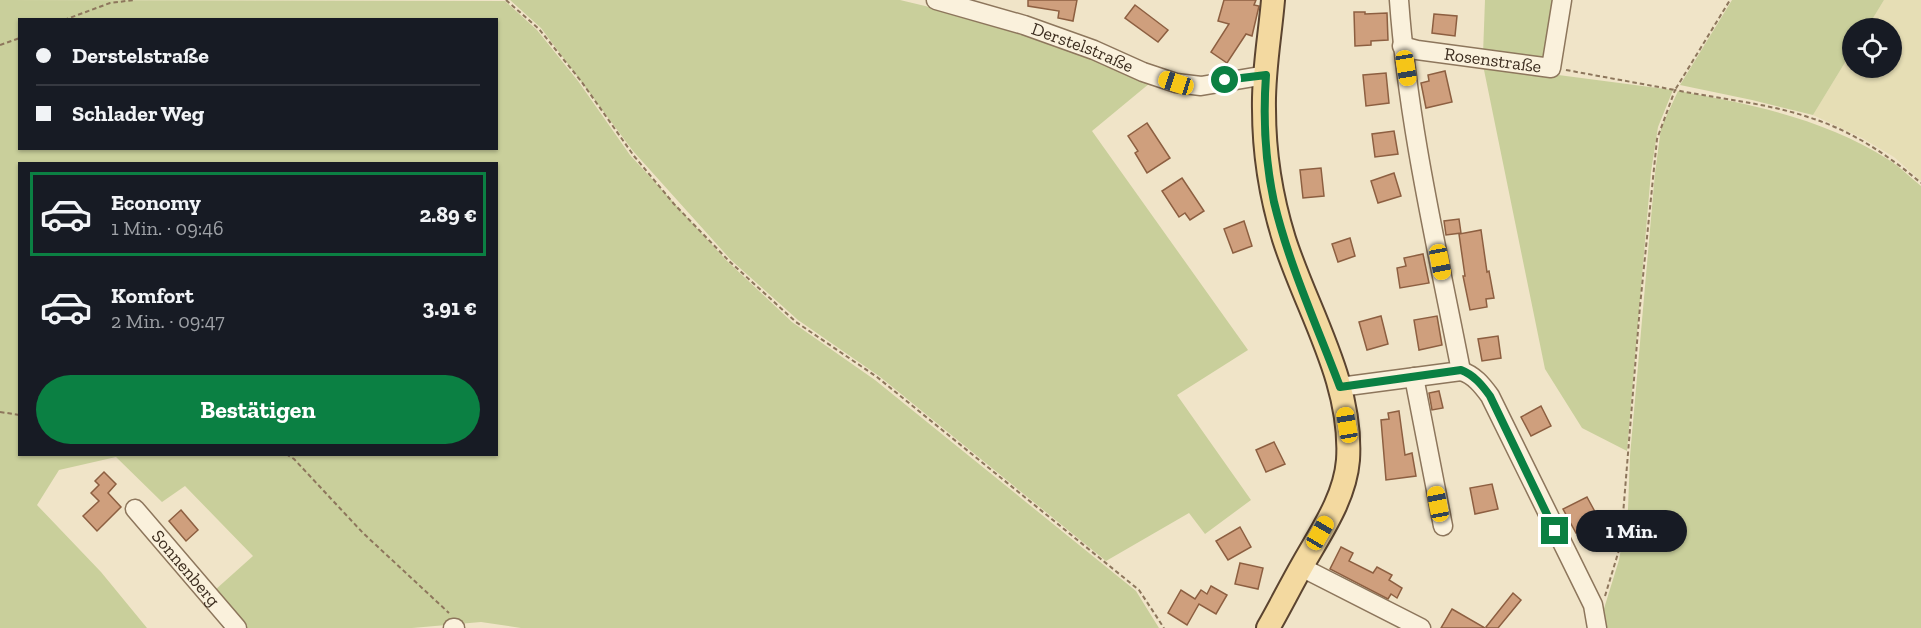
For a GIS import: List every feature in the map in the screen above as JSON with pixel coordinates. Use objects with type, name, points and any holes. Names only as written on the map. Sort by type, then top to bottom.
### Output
[{"type":"main road","points":[[1268,628],[1330,516],[1341,490],[1348,462],[1347,425],[1340,387],[1284,239],[1274,201],[1265,139],[1264,108],[1273,0]]},
{"type":"street","name":"Derstelstraße","points":[[936,0],[1024,25],[1176,83],[1201,86],[1266,75]]},
{"type":"street","points":[[1399,0],[1402,46],[1423,176],[1461,370]]},
{"type":"street","name":"Rosenstraße","points":[[1402,46],[1551,68],[1562,0]]},
{"type":"street","points":[[1340,387],[1461,370],[1480,383],[1490,396],[1593,605],[1597,626]]},
{"type":"street","points":[[1414,377],[1443,526]]},
{"type":"street","name":"Sonnenberg","points":[[135,509],[237,628]]},
{"type":"street","points":[[1301,567],[1421,628]]},
{"type":"path","points":[[69,18],[110,3],[134,0]]},
{"type":"path","points":[[506,0],[539,28],[581,81],[634,156],[674,204],[729,261],[796,322],[877,377],[1139,590],[1164,628]]},
{"type":"path","points":[[1597,626],[1619,550],[1622,527],[1639,317],[1657,139],[1675,90],[1730,0]]},
{"type":"path","points":[[0,45],[18,39]]},
{"type":"path","points":[[1551,68],[1760,105],[1811,118],[1861,140],[1892,159],[1921,183]]},
{"type":"path","points":[[0,412],[18,415]]},
{"type":"path","points":[[289,456],[363,533],[427,594],[454,625]]},
{"type":"shaded area","points":[[1884,0],[1921,0],[1921,181],[1894,157],[1862,138],[1813,115],[1842,67],[1842,78],[1902,78],[1902,18],[1873,18]]},
{"type":"green space","points":[[0,0],[505,1],[537,30],[578,81],[630,155],[726,260],[792,322],[875,380],[1136,591],[1159,628],[521,628],[481,622],[412,628],[246,628],[215,590],[253,556],[185,486],[162,502],[116,457],[59,470],[37,505],[101,572],[147,628],[0,628]]},
{"type":"green space","points":[[510,0],[900,0],[967,16],[1046,40],[1150,83],[1092,131],[1248,350],[1177,395],[1251,500],[1205,534],[1189,513],[1106,561],[879,376],[798,320],[731,260],[633,151],[541,28]]},
{"type":"green space","points":[[1485,0],[1554,0],[1546,60],[1483,54]]},
{"type":"green space","points":[[1732,0],[1884,0],[1873,18],[1842,18],[1842,67],[1813,115],[1680,85]]},
{"type":"green space","points":[[1483,65],[1673,90],[1658,127],[1651,172],[1627,451],[1582,428],[1545,369]]},
{"type":"green space","points":[[1678,91],[1787,115],[1839,134],[1893,163],[1921,186],[1921,628],[1598,628],[1619,560],[1628,509],[1630,456],[1655,173],[1661,128]]},
{"type":"building","points":[[1028,0],[1077,0],[1073,21],[1058,18],[1059,11],[1028,6]]},
{"type":"building","points":[[1224,0],[1256,0],[1254,5],[1259,6],[1252,36],[1246,34],[1227,63],[1211,52],[1229,24],[1218,21]]},
{"type":"building","points":[[1135,5],[1168,30],[1158,42],[1125,18]]},
{"type":"building","points":[[1354,12],[1387,13],[1388,40],[1371,41],[1371,45],[1355,46]]},
{"type":"building","points":[[1434,14],[1457,16],[1455,36],[1432,33]]},
{"type":"building","points":[[1445,71],[1452,102],[1426,108],[1421,83],[1429,81],[1428,75]]},
{"type":"building","points":[[1386,73],[1389,103],[1366,106],[1363,75]]},
{"type":"building","points":[[1147,123],[1170,158],[1147,173],[1135,153],[1138,151],[1128,136]]},
{"type":"building","points":[[1394,131],[1398,154],[1375,157],[1372,134]]},
{"type":"building","points":[[1321,168],[1324,196],[1303,198],[1300,170]]},
{"type":"building","points":[[1394,173],[1401,196],[1378,203],[1371,181]]},
{"type":"building","points":[[1182,178],[1204,211],[1190,220],[1185,213],[1179,217],[1162,191]]},
{"type":"building","points":[[1459,219],[1461,233],[1446,235],[1444,221]]},
{"type":"building","points":[[1244,221],[1252,246],[1233,253],[1224,229]]},
{"type":"building","points":[[1481,230],[1487,272],[1489,271],[1494,298],[1486,299],[1487,307],[1470,310],[1463,276],[1465,276],[1459,234]]},
{"type":"building","points":[[1350,238],[1355,256],[1338,262],[1332,244]]},
{"type":"building","points":[[1423,254],[1429,283],[1400,288],[1397,268],[1406,266],[1404,258]]},
{"type":"building","points":[[1381,316],[1388,344],[1367,350],[1359,322]]},
{"type":"building","points":[[1437,316],[1442,345],[1419,350],[1414,320]]},
{"type":"building","points":[[1498,336],[1501,358],[1482,361],[1478,339]]},
{"type":"building","points":[[1439,391],[1443,408],[1432,410],[1429,393]]},
{"type":"building","points":[[1541,406],[1551,426],[1531,436],[1521,417]]},
{"type":"building","points":[[1399,411],[1405,455],[1412,453],[1416,476],[1386,480],[1381,420],[1389,419],[1388,413]]},
{"type":"building","points":[[1274,442],[1285,464],[1266,472],[1256,450]]},
{"type":"building","points":[[104,472],[116,484],[108,493],[121,507],[97,531],[83,516],[99,501],[91,493],[99,485],[95,481]]},
{"type":"building","points":[[1492,484],[1498,509],[1475,514],[1470,488]]},
{"type":"building","points":[[1587,497],[1600,521],[1576,533],[1563,509]]},
{"type":"building","points":[[181,510],[198,530],[186,541],[169,521]]},
{"type":"building","points":[[1240,527],[1251,547],[1228,560],[1216,541]]},
{"type":"building","points":[[1341,547],[1353,553],[1349,561],[1373,573],[1377,567],[1392,575],[1389,580],[1402,588],[1397,598],[1391,594],[1388,599],[1330,569]]},
{"type":"building","points":[[1240,563],[1263,568],[1258,589],[1235,584]]},
{"type":"building","points":[[1211,586],[1227,595],[1216,614],[1199,604],[1187,625],[1168,613],[1181,590],[1195,599],[1201,590],[1207,594]]},
{"type":"building","points":[[1513,593],[1521,600],[1498,628],[1487,628],[1486,627]]},
{"type":"building","points":[[1452,609],[1485,628],[1441,628]]},
{"type":"route","points":[[1225,80],[1266,75],[1265,139],[1274,201],[1284,239],[1340,387],[1461,370],[1468,373],[1490,396],[1555,531]]}]
